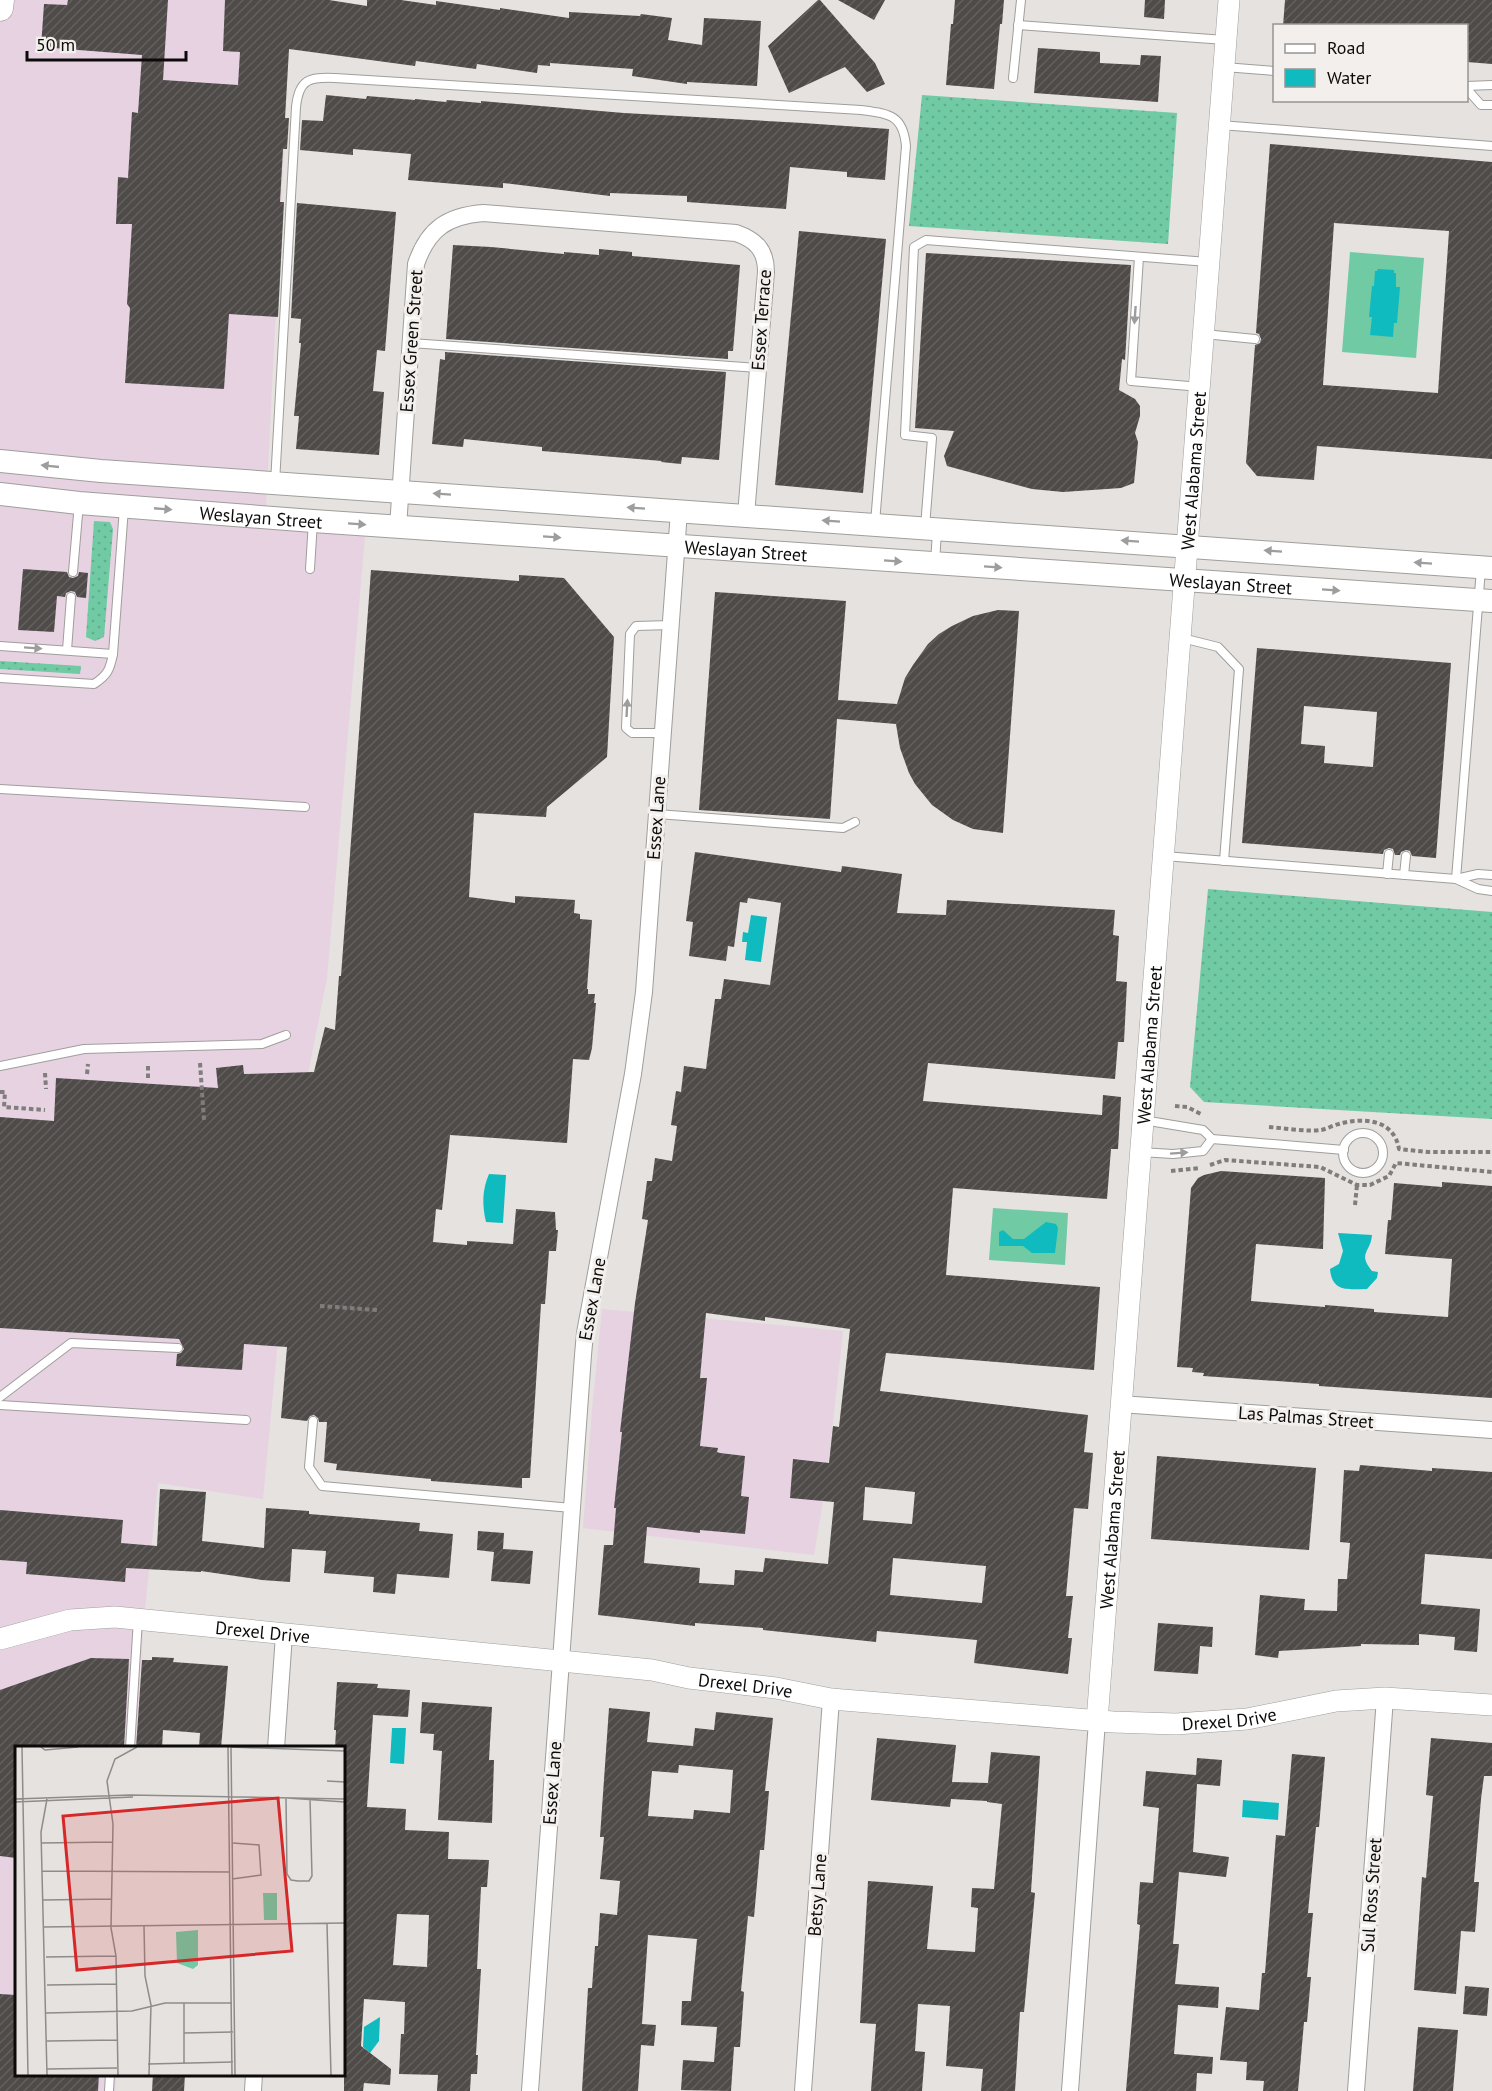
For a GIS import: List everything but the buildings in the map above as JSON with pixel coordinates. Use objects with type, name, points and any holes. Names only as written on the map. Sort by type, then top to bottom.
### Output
[{"type":"main road","points":[[0,8],[1,0]]},
{"type":"main road","name":"Weslayan Street","points":[[0,461],[100,471],[1486,567]]},
{"type":"main road","name":"Weslayan Street","points":[[0,494],[79,503],[398,527],[1485,600]]},
{"type":"street","name":"West Alabama Street","points":[[1070,2091],[1120,1404],[1186,580],[1229,0]]},
{"type":"street","name":"Essex Green Street","points":[[398,527],[416,264],[427,239],[447,222],[462,215],[483,213],[644,225]]},
{"type":"street","name":"Essex Terrace","points":[[644,225],[736,232],[758,244],[766,261],[746,515]]},
{"type":"street","name":"Essex Lane","points":[[530,2091],[585,1333],[633,1074],[644,992],[679,511]]},
{"type":"street","name":"Las Palmas Street","points":[[1120,1404],[1492,1430]]},
{"type":"street","name":"Drexel Drive","points":[[0,1639],[70,1620],[104,1617],[138,1619],[652,1670],[689,1678],[776,1688],[831,1699],[1097,1721],[1176,1724],[1246,1719],[1335,1701],[1385,1698],[1492,1705]]},
{"type":"street","points":[[276,1746],[284,1635]]},
{"type":"street","name":"Sul Ross Street","points":[[1356,2091],[1385,1698]]},
{"type":"street","name":"Betsy Lane","points":[[803,2091],[831,1699]]},
{"type":"street","points":[[253,2091],[254,2076]]},
{"type":"lane","points":[[1013,78],[1021,0]]},
{"type":"lane","points":[[1018,25],[1226,40]]},
{"type":"lane","points":[[1224,67],[1273,71]]},
{"type":"lane","points":[[275,483],[296,107],[298,93],[302,85],[309,80],[319,77],[861,110],[892,116],[902,124],[906,146],[875,524]]},
{"type":"lane","points":[[1468,87],[1492,85]]},
{"type":"lane","points":[[1468,88],[1481,105],[1492,105]]},
{"type":"lane","points":[[1220,125],[1492,146]]},
{"type":"lane","points":[[935,563],[931,528],[932,438],[905,435],[914,247],[926,240],[1209,262]]},
{"type":"lane","points":[[1139,257],[1131,381],[1200,387]]},
{"type":"lane","points":[[1204,334],[1255,339]]},
{"type":"lane","points":[[411,343],[758,368]]},
{"type":"lane","points":[[73,572],[79,503]]},
{"type":"lane","points":[[0,678],[94,684],[106,676],[111,667],[113,654],[124,505]]},
{"type":"lane","points":[[310,569],[314,521]]},
{"type":"lane","points":[[1456,879],[1485,600],[1486,567]]},
{"type":"lane","points":[[67,650],[71,597]]},
{"type":"lane","points":[[663,733],[632,733],[626,728],[630,634],[636,626],[671,625]]},
{"type":"lane","points":[[1181,638],[1218,647],[1239,669],[1224,861]]},
{"type":"lane","points":[[0,646],[113,654]]},
{"type":"lane","points":[[0,789],[305,807]]},
{"type":"lane","points":[[657,814],[843,828],[855,822]]},
{"type":"lane","points":[[1387,874],[1389,854]]},
{"type":"lane","points":[[1164,856],[1456,879],[1478,874],[1492,875]]},
{"type":"lane","points":[[1404,875],[1406,856]]},
{"type":"lane","points":[[1456,879],[1478,889],[1492,891]]},
{"type":"lane","points":[[0,1066],[84,1049],[262,1044],[286,1035]]},
{"type":"lane","points":[[1143,1120],[1203,1130],[1212,1139],[1344,1150]]},
{"type":"lane","points":[[1360,1134],[1367,1134],[1381,1145],[1382,1158],[1379,1164],[1369,1172],[1356,1172],[1346,1163],[1344,1150],[1349,1139],[1360,1134]]},
{"type":"lane","points":[[1140,1152],[1173,1154],[1203,1151],[1212,1139]]},
{"type":"lane","points":[[0,1396],[71,1343],[178,1348]]},
{"type":"lane","points":[[0,1405],[246,1420]]},
{"type":"lane","points":[[313,1421],[309,1467],[322,1486],[572,1508]]},
{"type":"lane","points":[[130,1746],[138,1619]]},
{"type":"lane","points":[[109,2091],[110,2076]]},
{"type":"path","points":[[148,1063],[148,1078]]},
{"type":"path","points":[[200,1063],[204,1120]]},
{"type":"path","points":[[87,1074],[88,1064]]},
{"type":"path","points":[[45,1073],[46,1089]]},
{"type":"path","points":[[0,1092],[5,1092],[4,1107],[45,1110]]},
{"type":"path","points":[[1175,1106],[1187,1107],[1208,1117]]},
{"type":"path","points":[[1267,1127],[1321,1130],[1342,1123],[1368,1120],[1381,1124],[1391,1131],[1397,1139],[1399,1149],[1428,1152],[1492,1152]]},
{"type":"path","points":[[1171,1171],[1190,1170],[1225,1160],[1320,1167],[1357,1185],[1370,1185],[1389,1176],[1396,1163],[1492,1172]]},
{"type":"path","points":[[1355,1205],[1357,1185]]},
{"type":"path","points":[[320,1306],[377,1310]]},
{"type":"shaded area","points":[[0,0],[294,0],[288,65],[265,528],[365,536],[327,978],[299,1119],[263,1499],[158,1483],[143,1629],[136,1746],[15,1746],[15,2076],[116,2076],[115,2091],[0,2091]]},
{"type":"shaded area","points":[[602,1309],[843,1331],[826,1483],[814,1555],[583,1528]]},
{"type":"green space","points":[[922,95],[1177,113],[1168,244],[909,226]]},
{"type":"green space","points":[[1350,252],[1424,258],[1416,358],[1342,352]]},
{"type":"green space","points":[[94,521],[110,522],[113,529],[104,637],[95,641],[86,637]]},
{"type":"green space","points":[[0,661],[81,666],[80,674],[0,669]]},
{"type":"green space","points":[[1208,889],[1492,912],[1492,1119],[1204,1102],[1190,1087]]},
{"type":"green space","points":[[993,1208],[1068,1213],[1065,1265],[989,1260]]},
{"type":"water","points":[[1378,269],[1394,270],[1396,287],[1400,287],[1397,323],[1394,323],[1393,337],[1370,335],[1372,286],[1374,286],[1375,271]]},
{"type":"water","points":[[751,915],[767,917],[761,962],[745,960],[747,942],[742,942],[743,932],[748,933]]},
{"type":"water","points":[[489,1174],[506,1175],[503,1223],[486,1222],[483,1198]]},
{"type":"water","points":[[1046,1222],[1056,1224],[1058,1228],[1055,1253],[1032,1253],[1023,1246],[999,1246],[999,1232],[1003,1230],[1013,1239],[1024,1239]]},
{"type":"water","points":[[1338,1233],[1372,1235],[1365,1256],[1372,1271],[1378,1272],[1377,1278],[1367,1289],[1343,1288],[1338,1286],[1331,1277],[1330,1269],[1339,1264],[1343,1251]]},
{"type":"water","points":[[392,1728],[406,1728],[404,1764],[390,1763]]},
{"type":"water","points":[[1243,1800],[1279,1803],[1278,1820],[1242,1817]]},
{"type":"water","points":[[380,2017],[379,2041],[370,2053],[363,2047],[364,2027]]}]
